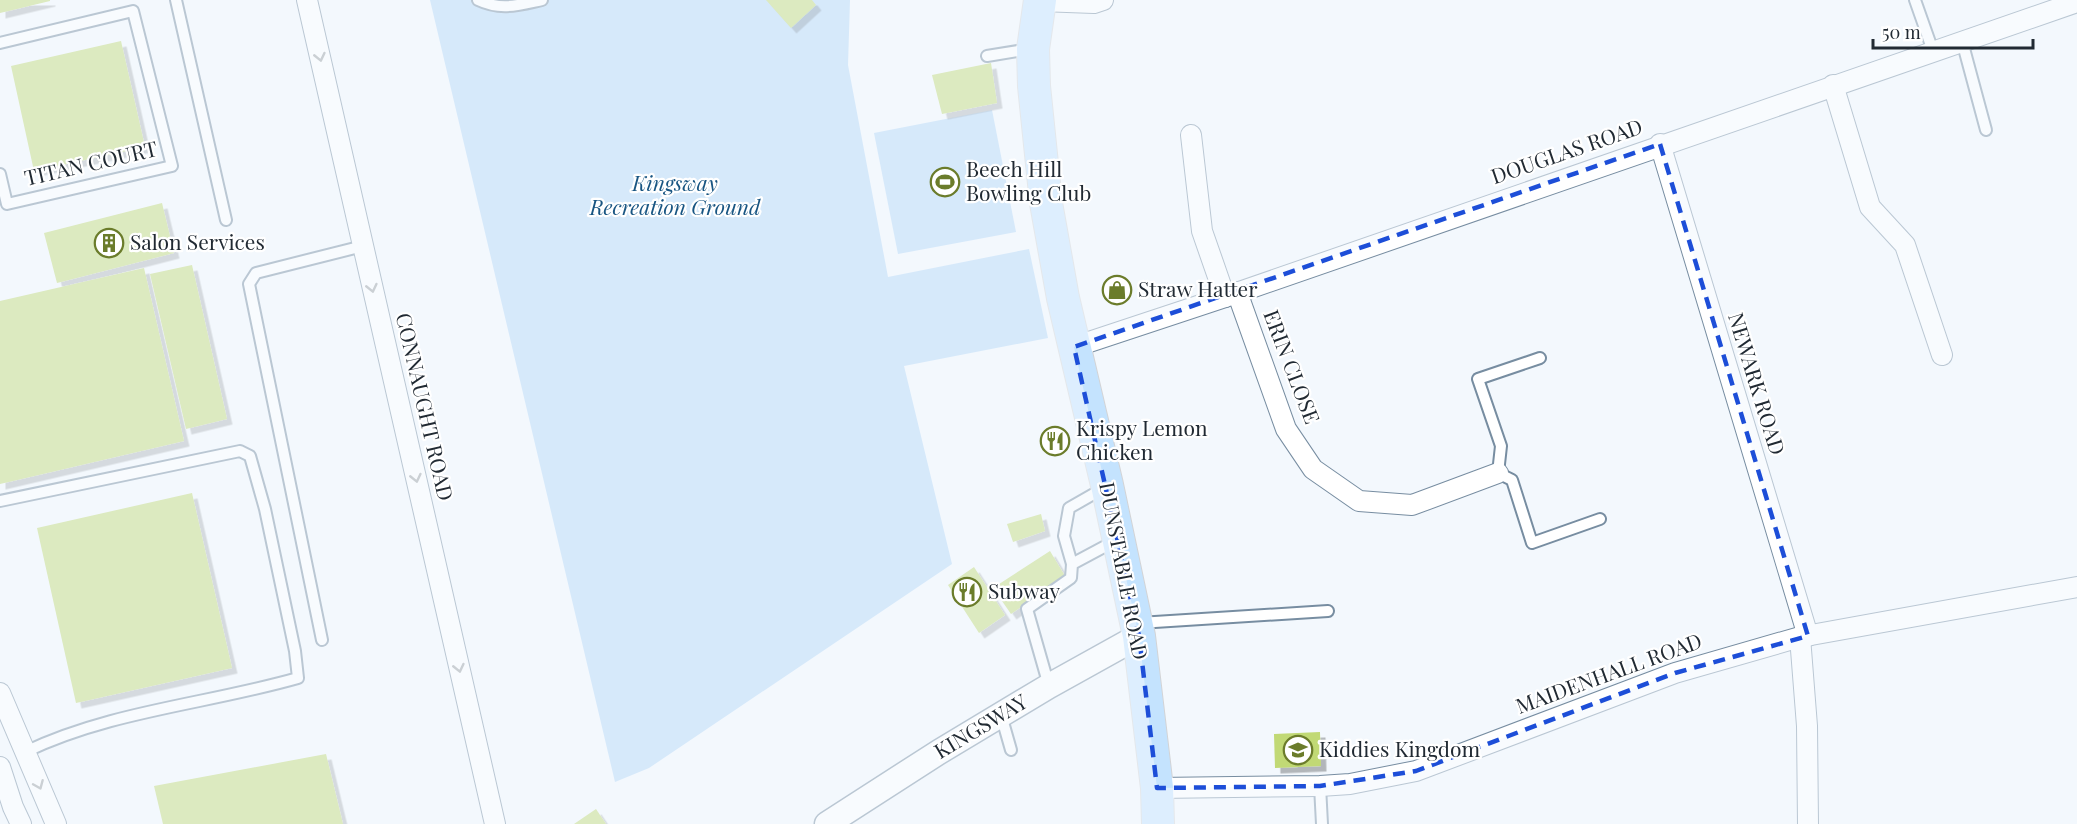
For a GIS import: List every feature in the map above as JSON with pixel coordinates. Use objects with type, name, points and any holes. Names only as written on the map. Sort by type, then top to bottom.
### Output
[{"type":"main road","name":"DUNSTABLE ROAD","points":[[1040,1],[1034,49],[1034,86],[1047,203],[1074,347],[1137,630],[1157,788],[1158,824]]},
{"type":"street","name":"CONNAUGHT ROAD","points":[[307,0],[495,824]]},
{"type":"street","points":[[1040,1],[1094,3],[1103,0]]},
{"type":"street","name":"DOUGLAS ROAD","points":[[1074,347],[1231,295],[1660,144],[2077,2]]},
{"type":"street","points":[[1833,85],[1870,207],[1905,245],[1942,355]]},
{"type":"street","name":"ERIN CLOSE","points":[[1191,135],[1202,231],[1286,429],[1313,469],[1359,501],[1412,505],[1498,473]]},
{"type":"street","name":"NEWARK ROAD","points":[[1660,144],[1804,636],[1808,824]]},
{"type":"street","name":"MAIDENHALL ROAD","points":[[1157,788],[1320,786],[1350,784],[1416,771],[1675,673],[1804,636],[2077,587]]},
{"type":"street","name":"KINGSWAY","points":[[827,824],[1137,630]]},
{"type":"street","points":[[0,693],[56,824]]},
{"type":"street","points":[[1,775],[21,824]]},
{"type":"lane","points":[[176,0],[226,220]]},
{"type":"lane","points":[[478,0],[490,6],[506,8],[542,0]]},
{"type":"lane","points":[[1916,0],[1933,51]]},
{"type":"lane","name":"TITAN COURT","points":[[0,43],[133,11],[172,166],[7,204],[0,174]]},
{"type":"lane","points":[[1962,41],[1986,130]]},
{"type":"lane","points":[[987,57],[1034,49]]},
{"type":"lane","points":[[322,640],[249,284],[256,273],[363,246]]},
{"type":"lane","points":[[1540,358],[1478,379],[1501,446],[1498,473],[1512,480],[1532,543],[1600,519]]},
{"type":"lane","points":[[0,501],[240,451],[250,456],[265,509],[295,651],[298,678],[112,721],[53,738],[25,752]]},
{"type":"lane","points":[[1049,686],[1027,609],[1071,579],[1072,564],[1064,536],[1069,508],[1107,487]]},
{"type":"lane","points":[[1072,564],[1118,540]]},
{"type":"lane","points":[[1137,630],[1328,611]]},
{"type":"lane","points":[[1001,715],[1011,750]]},
{"type":"lane","points":[[1320,786],[1322,824]]},
{"type":"highlighted area","points":[[1660,144],[1808,636],[1675,673],[1416,771],[1320,786],[1157,788],[1139,636],[1074,347]]},
{"type":"green space","name":"Kingsway Recreation Ground","points":[[430,0],[850,0],[848,65],[888,277],[1029,249],[1048,338],[904,366],[952,564],[649,768],[615,782]]},
{"type":"green space","name":"Beech Hill Bowling Club","points":[[992,110],[1016,232],[898,254],[874,133]]},
{"type":"building","points":[[0,0],[50,0],[50,1],[0,13]]},
{"type":"building","points":[[766,0],[812,0],[816,5],[791,28]]},
{"type":"building","points":[[121,41],[145,147],[34,171],[11,66]]},
{"type":"building","name":"Beech Hill Bowling Club","points":[[991,63],[997,103],[942,114],[932,75]]},
{"type":"building","name":"Salon Services","points":[[162,203],[174,253],[57,283],[44,233]]},
{"type":"building","points":[[192,265],[227,419],[186,429],[150,274]]},
{"type":"building","points":[[144,268],[184,441],[0,484],[0,301]]},
{"type":"building","points":[[192,493],[232,668],[76,703],[37,528]]},
{"type":"building","points":[[1041,514],[1045,531],[1013,542],[1007,524]]},
{"type":"building","points":[[1050,551],[1065,576],[1011,614],[993,588]]},
{"type":"building","points":[[974,567],[1005,615],[979,633],[948,585]]},
{"type":"building","name":"Kiddies Kingdom","points":[[1320,732],[1321,766],[1275,768],[1274,734]]},
{"type":"building","points":[[326,754],[343,824],[163,824],[154,786]]},
{"type":"building","points":[[596,809],[606,824],[574,824]]},
{"type":"place","name":"Beech Hill Bowling Club","points":[[945,182]]},
{"type":"place","name":"Salon Services","points":[[109,243]]},
{"type":"place","name":"Straw Hatter","points":[[1117,290]]},
{"type":"place","name":"Krispy Lemon Chicken","points":[[1055,441]]},
{"type":"place","name":"Subway","points":[[967,592]]},
{"type":"place","name":"Kiddies Kingdom","points":[[1298,750]]}]
